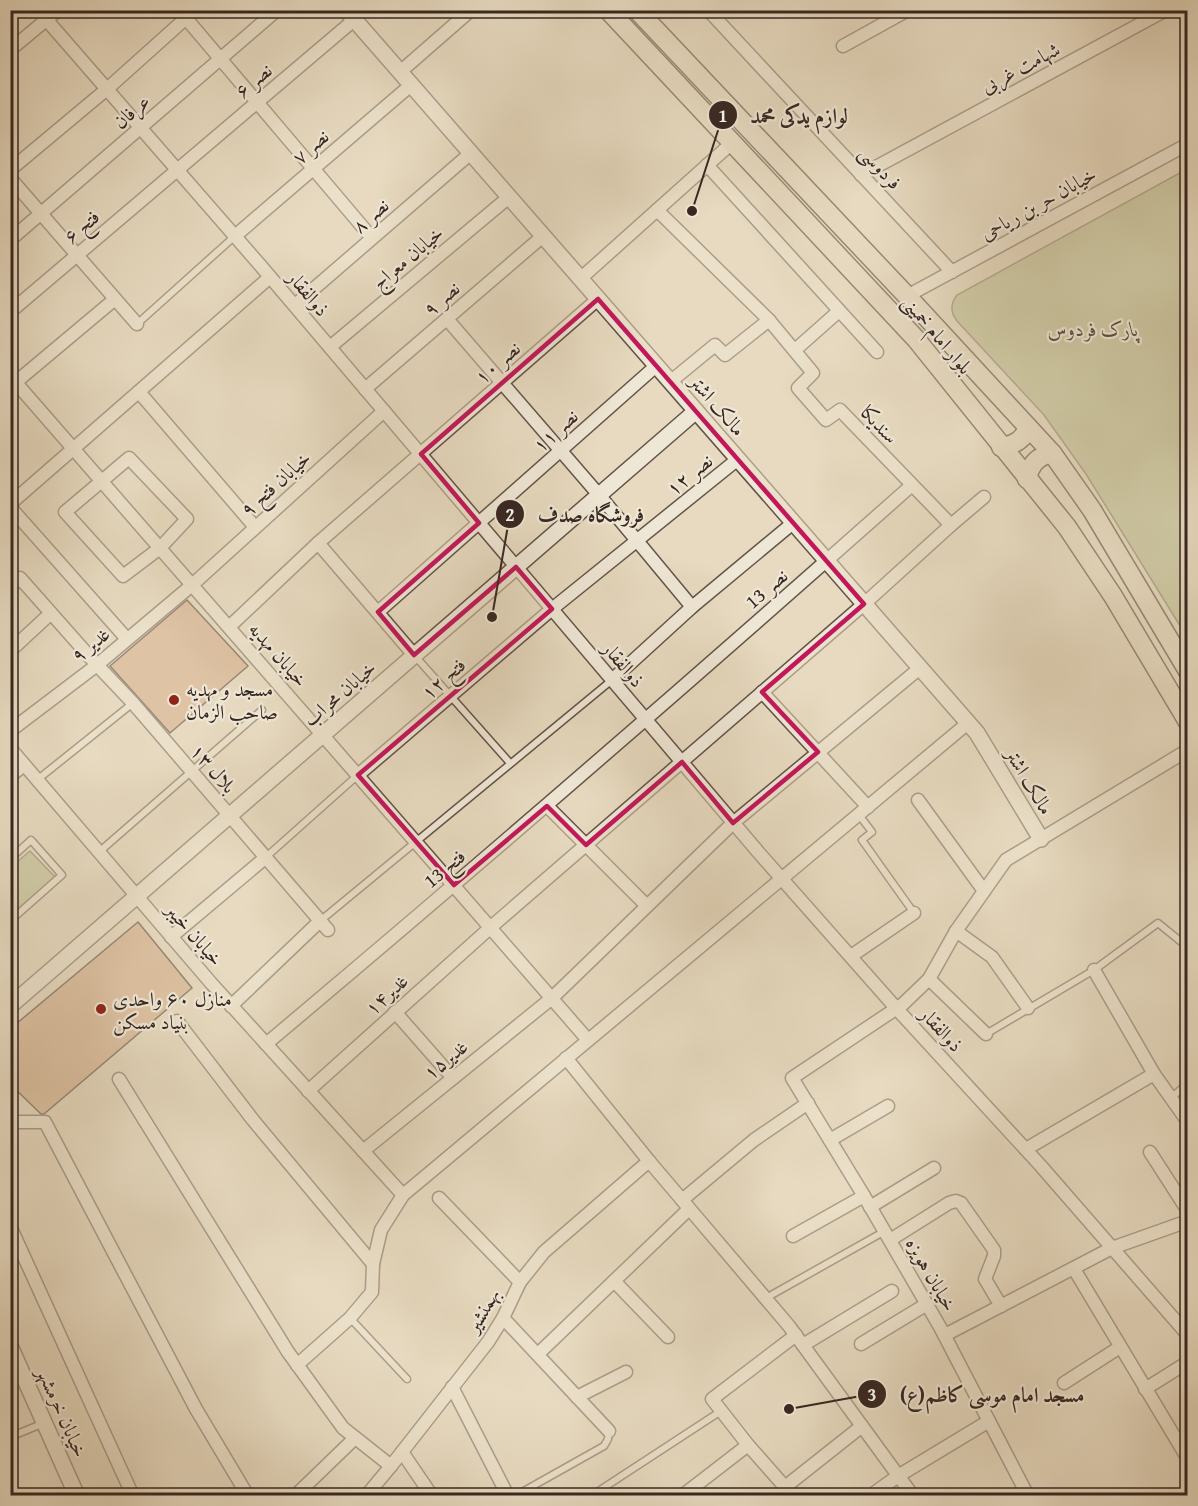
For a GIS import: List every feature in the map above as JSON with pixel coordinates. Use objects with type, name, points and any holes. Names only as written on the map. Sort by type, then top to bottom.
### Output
[{"type":"main road","name":"بلوار امام خمینی","points":[[608,10],[916,339],[1067,527],[1113,596],[1188,722]]},
{"type":"main road","name":"بلوار امام خمینی","points":[[637,10],[1052,453],[1092,510],[1188,671]]},
{"type":"main road","points":[[1001,447],[1018,443],[1026,434],[1028,427]]},
{"type":"main road","points":[[1027,479],[1035,461],[1052,453]]},
{"type":"street","name":"ذوالفقار","points":[[38,10],[295,305],[733,823],[896,1008],[1026,1149],[1188,1335]]},
{"type":"street","points":[[10,50],[58,10]]},
{"type":"street","name":"عرفان","points":[[10,240],[277,10]]},
{"type":"street","points":[[400,72],[471,10]]},
{"type":"street","name":"فردوسی","points":[[708,10],[951,272]]},
{"type":"street","points":[[843,46],[908,10]]},
{"type":"street","name":"شهامت غربی","points":[[861,175],[1166,10]]},
{"type":"street","points":[[10,170],[107,89],[187,13],[221,59],[372,238]]},
{"type":"street","name":"مالک اشتر","points":[[350,15],[977,733],[1041,839]]},
{"type":"street","name":"نصر ۶","points":[[177,170],[257,102],[350,15]]},
{"type":"street","name":"نصر ۷","points":[[235,236],[411,85]]},
{"type":"street","points":[[580,279],[733,142]]},
{"type":"street","name":"خیابان حر بن ریاحی","points":[[907,296],[1188,144]]},
{"type":"street","name":"نصر ۸","points":[[295,305],[471,153]]},
{"type":"street","points":[[707,165],[877,352]]},
{"type":"street","name":"فتح ۶","points":[[10,312],[177,170]]},
{"type":"street","points":[[10,178],[137,324]]},
{"type":"street","name":"خیابان معراج","points":[[330,347],[509,197]]},
{"type":"street","name":"سندیکا","points":[[657,210],[769,320],[795,350],[813,373],[798,388],[826,420],[840,410],[951,525]]},
{"type":"street","name":"نصر ۹","points":[[365,389],[543,236]]},
{"type":"street","points":[[127,639],[10,506],[270,277]]},
{"type":"street","points":[[13,379],[115,299]]},
{"type":"street","name":"نصر ۱۰","points":[[229,627],[318,543],[598,299]]},
{"type":"street","points":[[795,350],[839,311]]},
{"type":"street","points":[[447,319],[692,607]]},
{"type":"street","points":[[670,382],[715,345],[725,355],[769,320]]},
{"type":"street","name":"نصر ۱۱","points":[[378,612],[656,366]]},
{"type":"street","name":"خیابان مهدیه","points":[[13,379],[588,1040]]},
{"type":"street","points":[[139,392],[255,527]]},
{"type":"street","name":"خیابان فتح ۹","points":[[192,585],[384,411]]},
{"type":"street","name":"خیابان محراب","points":[[10,1006],[696,411]]},
{"type":"street","points":[[129,458],[187,519],[160,548],[123,576],[65,512],[102,481],[129,458]]},
{"type":"street","name":"نصر ۱۲","points":[[552,609],[738,459]]},
{"type":"street","name":"نصر 13","points":[[646,720],[912,485]]},
{"type":"street","points":[[864,604],[984,497]]},
{"type":"street","points":[[612,680],[692,607],[793,523]]},
{"type":"street","points":[[318,543],[414,655]]},
{"type":"street","name":"بلال ۱۳","points":[[10,587],[20,578],[133,703],[324,925]]},
{"type":"street","name":"غدیر ۹","points":[[10,731],[97,665],[192,585]]},
{"type":"street","name":"غدیر۱۴","points":[[308,1090],[491,927],[864,604]]},
{"type":"street","name":"فتح ۱۲","points":[[358,775],[552,609]]},
{"type":"street","points":[[10,651],[51,614]]},
{"type":"street","name":"غدیر۱۵","points":[[363,1151],[552,998],[733,823],[920,668]]},
{"type":"street","points":[[762,692],[818,752],[863,811]]},
{"type":"street","name":"فتح 13","points":[[266,1044],[646,720]]},
{"type":"street","points":[[297,1365],[350,1318],[372,1292],[373,1264],[381,1230],[403,1195],[968,723]]},
{"type":"street","name":"خیابان خیبر","points":[[10,748],[231,1006],[403,1195]]},
{"type":"street","points":[[896,1008],[929,979],[956,931],[1006,860],[1188,750]]},
{"type":"street","points":[[10,776],[24,765]]},
{"type":"street","points":[[918,800],[984,891]]},
{"type":"street","points":[[547,806],[647,906]]},
{"type":"street","points":[[171,937],[265,858]]},
{"type":"street","points":[[851,956],[914,913]]},
{"type":"street","points":[[231,1006],[324,925]]},
{"type":"street","points":[[956,931],[992,957],[1028,1008]]},
{"type":"street","points":[[1095,970],[1154,1074],[1188,1122]]},
{"type":"street","points":[[929,979],[986,1034]]},
{"type":"street","name":"خیابان هویزه","points":[[896,1008],[792,1078],[945,1335],[1028,1496]]},
{"type":"street","points":[[396,1012],[453,1078]]},
{"type":"street","points":[[177,1021],[253,1120],[373,1264]]},
{"type":"street","points":[[566,1058],[649,1161],[766,1298],[913,1496]]},
{"type":"street","points":[[1026,1149],[1154,1074]]},
{"type":"street","points":[[119,1079],[297,1365],[343,1428],[392,1466]]},
{"type":"street","points":[[538,1354],[614,1281],[686,1204],[754,1140],[808,1103]]},
{"type":"street","points":[[830,1140],[888,1106]]},
{"type":"street","points":[[10,1125],[18,1122],[45,1122],[196,1409],[248,1496]]},
{"type":"street","points":[[1150,1152],[1188,1211]]},
{"type":"street","name":"بهمنشیر","points":[[366,1496],[488,1342],[503,1318],[520,1282],[544,1252],[649,1161]]},
{"type":"street","points":[[870,1207],[934,1168]]},
{"type":"street","points":[[793,1236],[864,1196]]},
{"type":"street","points":[[440,1198],[520,1282]]},
{"type":"street","points":[[888,1236],[949,1203],[956,1201],[961,1203],[994,1250],[985,1279],[1001,1306]]},
{"type":"street","points":[[945,1335],[1112,1248],[1188,1221]]},
{"type":"street","points":[[10,1226],[133,1496]]},
{"type":"street","points":[[1074,1269],[1188,1459]]},
{"type":"street","points":[[614,1281],[668,1338]]},
{"type":"street","points":[[862,1426],[785,1487],[712,1399],[799,1340],[892,1291]]},
{"type":"street","points":[[861,1344],[927,1304]]},
{"type":"street","points":[[503,1318],[609,1431]]},
{"type":"street","name":"خیابان خرمشهر","points":[[10,1346],[16,1372],[44,1423],[77,1496]]},
{"type":"street","points":[[1064,1383],[1120,1347]]},
{"type":"street","points":[[1145,1389],[1188,1362]]},
{"type":"street","points":[[577,1397],[626,1372]]},
{"type":"street","points":[[452,1387],[508,1496]]},
{"type":"street","points":[[870,1496],[898,1476],[989,1421]]},
{"type":"street","points":[[295,1496],[355,1438]]},
{"type":"street","points":[[682,1496],[748,1445]]},
{"type":"street","points":[[402,1452],[432,1496]]},
{"type":"lane","points":[[137,324],[235,236]]},
{"type":"lane","points":[[414,655],[510,764]]},
{"type":"lane","points":[[324,925],[415,840],[612,680]]},
{"type":"lane","points":[[38,780],[133,703]]},
{"type":"lane","points":[[99,852],[190,770],[262,710]]},
{"type":"lane","points":[[265,858],[358,775]]},
{"type":"lane","points":[[863,811],[872,832],[862,840],[914,913]]},
{"type":"lane","points":[[10,859],[31,840],[62,875],[10,921]]},
{"type":"lane","points":[[986,1034],[1095,970],[1158,923],[1185,945],[1188,944]]},
{"type":"lane","points":[[1171,1098],[1188,1083]]},
{"type":"lane","points":[[766,1298],[888,1236]]},
{"type":"lane","points":[[350,1318],[407,1379]]},
{"type":"lane","points":[[591,1496],[721,1411]]},
{"type":"lane","points":[[10,1437],[44,1423]]},
{"type":"lane","points":[[515,1496],[604,1446],[609,1431]]},
{"type":"highlighted area","points":[[598,299],[864,604],[762,692],[818,752],[733,823],[682,762],[586,845],[547,806],[454,885],[358,775],[552,609],[516,567],[414,655],[378,612],[479,523],[421,454]]},
{"type":"green space","name":"پارک فردوس","points":[[1187,169],[1187,637],[1086,474],[1044,415],[957,321],[952,308],[957,295]]},
{"type":"green space","points":[[30,851],[55,877],[11,915],[11,867]]},
{"type":"building","name":"مسجد و مهدیه صاحب الزمان","points":[[187,600],[248,666],[170,733],[110,666]]},
{"type":"building","name":"منازل ۶۰ واحدی بنیاد مسکن","points":[[138,922],[192,988],[44,1114],[41,1114],[10,1084],[10,1029]]},
{"type":"place","name":"لوازم یدکی محمد","points":[[692,211]]},
{"type":"place","name":"فروشگاه صدف","points":[[492,617]]},
{"type":"place","name":"مسجد و مهدیه صاحب الزمان","points":[[174,700]]},
{"type":"place","name":"منازل ۶۰ واحدی بنیاد مسکن","points":[[101,1009]]},
{"type":"place","name":"مسجد امام موسی کاظم(ع)","points":[[789,1409]]}]
